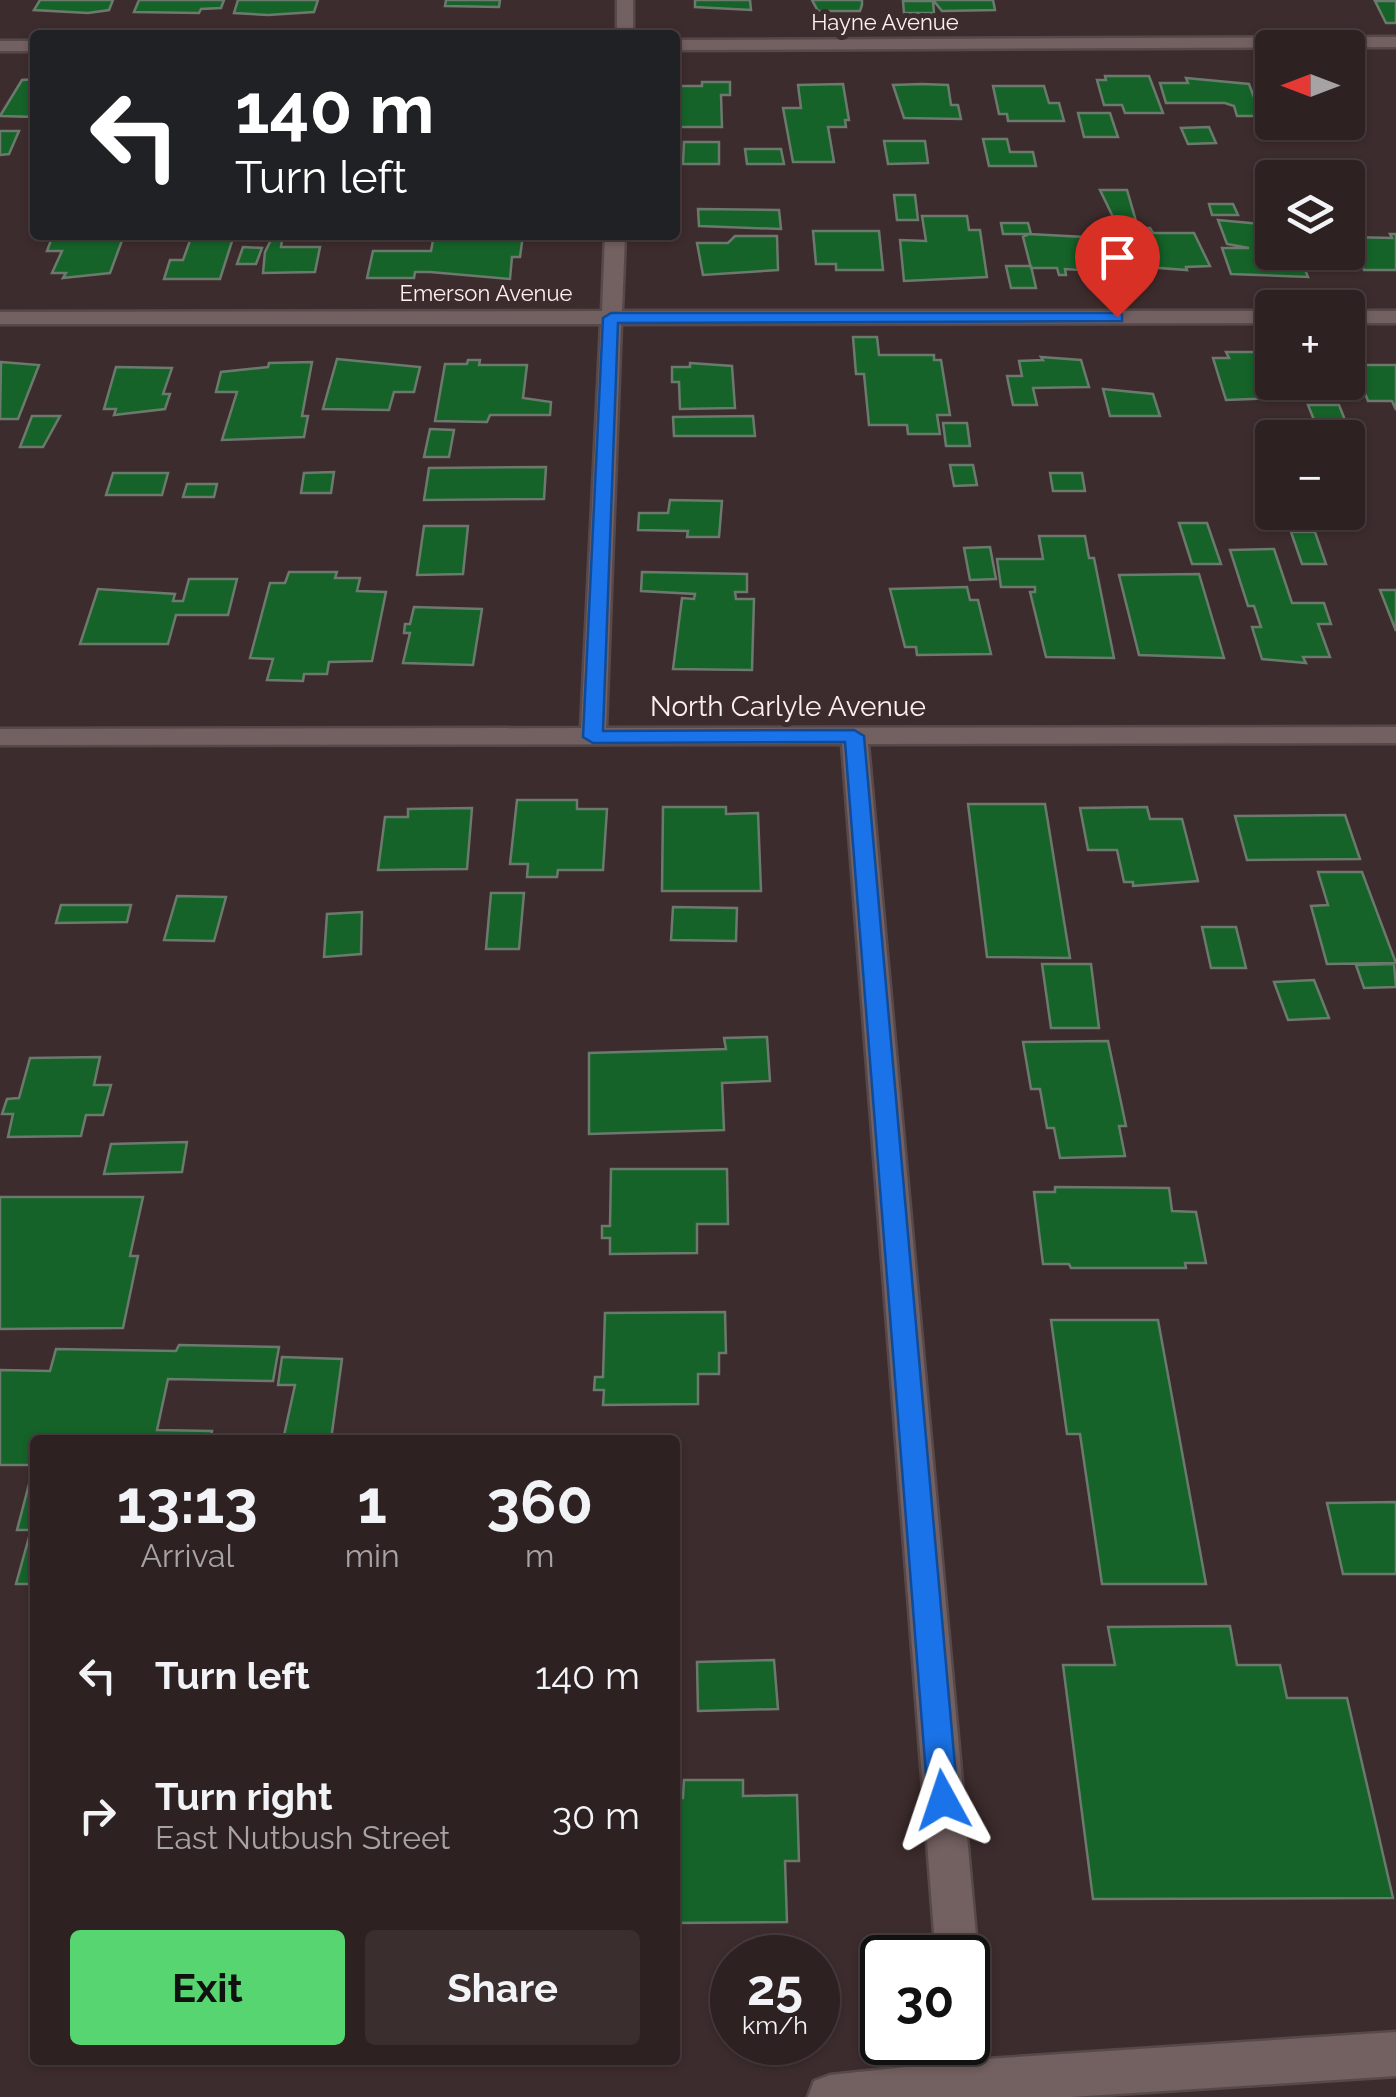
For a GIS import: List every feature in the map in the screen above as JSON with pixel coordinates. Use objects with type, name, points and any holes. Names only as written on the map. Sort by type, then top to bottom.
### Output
[{"type":"street","points":[[625,0],[625,30]]},
{"type":"street","name":"Hayne Avenue","points":[[680,45],[1396,42]]},
{"type":"street","points":[[0,46],[30,46]]},
{"type":"street","points":[[593,737],[615,240]]},
{"type":"street","name":"Emerson Avenue","points":[[0,318],[1255,317]]},
{"type":"street","points":[[1365,317],[1396,317]]},
{"type":"street","name":"North Carlyle Avenue","points":[[0,737],[1396,735]]},
{"type":"street","points":[[854,736],[954,1935]]},
{"type":"street","points":[[830,2097],[966,2074],[1396,2054]]},
{"type":"building","points":[[40,0],[113,0],[109,10],[88,13],[34,10]]},
{"type":"building","points":[[139,0],[224,0],[221,8],[201,9],[199,13],[134,12]]},
{"type":"building","points":[[238,0],[318,0],[314,12],[268,15],[234,13]]},
{"type":"building","points":[[446,0],[500,0],[499,7],[445,6]]},
{"type":"building","points":[[695,0],[750,0],[751,10],[695,7]]},
{"type":"building","points":[[812,0],[862,0],[862,5],[860,11],[818,11]]},
{"type":"building","points":[[933,0],[993,0],[995,10],[942,11]]},
{"type":"building","points":[[903,1],[933,1],[934,13],[904,13]]},
{"type":"building","points":[[1375,1],[1396,1],[1396,23],[1386,23]]},
{"type":"building","points":[[1105,76],[1149,76],[1163,113],[1125,113],[1122,105],[1104,105],[1097,80],[1106,80]]},
{"type":"building","points":[[1186,78],[1249,84],[1255,116],[1237,116],[1234,106],[1225,103],[1166,103],[1160,83],[1188,83]]},
{"type":"building","points":[[30,79],[30,117],[0,116],[22,80]]},
{"type":"building","points":[[702,82],[730,82],[730,95],[721,95],[722,127],[680,127],[680,86],[702,86]]},
{"type":"building","points":[[843,84],[849,120],[845,120],[846,127],[828,127],[834,162],[793,162],[783,108],[801,108],[798,85]]},
{"type":"building","points":[[893,85],[948,85],[951,105],[958,105],[961,119],[904,118]]},
{"type":"building","points":[[993,86],[1044,86],[1049,103],[1059,103],[1064,121],[1008,121],[1007,114],[999,114]]},
{"type":"building","points":[[1078,113],[1110,113],[1118,137],[1084,137]]},
{"type":"building","points":[[1209,127],[1216,143],[1188,144],[1181,128]]},
{"type":"building","points":[[0,131],[19,131],[9,154],[0,155]]},
{"type":"building","points":[[983,139],[1007,139],[1010,152],[1033,152],[1036,166],[989,166]]},
{"type":"building","points":[[884,141],[925,141],[928,163],[888,164]]},
{"type":"building","points":[[684,142],[719,142],[719,164],[683,164]]},
{"type":"building","points":[[745,149],[781,149],[784,164],[747,164]]},
{"type":"building","points":[[1100,190],[1127,190],[1136,221],[1115,221]]},
{"type":"building","points":[[894,195],[915,195],[918,220],[897,220]]},
{"type":"building","points":[[1209,204],[1233,204],[1238,215],[1212,215]]},
{"type":"building","points":[[698,209],[779,210],[781,229],[699,226]]},
{"type":"building","points":[[922,216],[967,216],[969,230],[980,230],[987,277],[904,281],[900,240],[926,241]]},
{"type":"building","points":[[1218,220],[1255,223],[1255,270],[1305,270],[1308,277],[1231,274],[1222,248],[1249,248],[1227,244]]},
{"type":"building","points":[[1001,223],[1028,223],[1031,234],[1003,234]]},
{"type":"building","points":[[1136,228],[1150,228],[1153,233],[1194,233],[1210,266],[1186,267],[1187,270],[1146,267]]},
{"type":"building","points":[[813,231],[879,231],[883,270],[836,270],[836,264],[816,264]]},
{"type":"building","points":[[1390,234],[1396,234],[1396,270],[1365,270],[1365,237],[1392,238]]},
{"type":"building","points":[[735,236],[777,236],[778,270],[703,275],[697,243],[728,243]]},
{"type":"building","points":[[1023,237],[1085,237],[1094,271],[1065,269],[1066,275],[1059,275],[1057,268],[1031,268]]},
{"type":"building","points":[[51,240],[122,240],[110,273],[63,278],[66,273],[52,273],[62,251],[47,251]]},
{"type":"building","points":[[190,240],[232,240],[220,279],[164,279],[170,260],[183,260]]},
{"type":"building","points":[[271,240],[282,240],[281,247],[320,247],[315,272],[263,273],[265,252]]},
{"type":"building","points":[[433,240],[522,240],[520,257],[512,257],[510,279],[430,272],[415,272],[414,278],[367,278],[373,251],[431,251]]},
{"type":"building","points":[[243,247],[262,248],[256,264],[237,264]]},
{"type":"building","points":[[1006,266],[1031,266],[1036,288],[1011,288]]},
{"type":"building","points":[[853,337],[877,337],[879,355],[934,355],[934,360],[941,360],[950,415],[937,415],[940,434],[908,434],[907,425],[869,425],[864,374],[856,374]]},
{"type":"building","points":[[1226,352],[1255,352],[1255,399],[1226,400],[1213,358],[1229,358]]},
{"type":"building","points":[[1041,357],[1081,360],[1089,387],[1033,388],[1037,405],[1013,405],[1007,376],[1022,376],[1019,361],[1043,360]]},
{"type":"building","points":[[337,359],[420,367],[414,392],[394,392],[389,410],[323,409]]},
{"type":"building","points":[[468,360],[480,360],[479,365],[527,365],[523,398],[551,402],[550,415],[490,415],[487,422],[435,421],[445,364],[467,364]]},
{"type":"building","points":[[1,362],[39,365],[18,419],[0,419]]},
{"type":"building","points":[[312,362],[302,416],[308,416],[304,437],[222,440],[237,392],[216,392],[221,372],[268,367],[269,363]]},
{"type":"building","points":[[690,363],[732,366],[735,408],[680,409],[679,382],[672,382],[672,367],[690,367]]},
{"type":"building","points":[[1365,365],[1396,365],[1396,410],[1392,401],[1368,401]]},
{"type":"building","points":[[116,367],[172,368],[163,394],[170,394],[165,409],[114,415],[116,409],[104,409]]},
{"type":"building","points":[[1103,389],[1153,394],[1160,416],[1110,416]]},
{"type":"building","points":[[1308,405],[1339,405],[1345,420],[1314,420]]},
{"type":"building","points":[[32,416],[60,416],[43,447],[20,447]]},
{"type":"building","points":[[753,416],[755,436],[674,436],[673,417]]},
{"type":"building","points":[[943,423],[967,423],[970,446],[946,446]]},
{"type":"building","points":[[430,429],[454,430],[449,457],[424,457]]},
{"type":"building","points":[[950,465],[973,465],[977,485],[954,486]]},
{"type":"building","points":[[546,467],[544,499],[424,500],[429,468]]},
{"type":"building","points":[[334,472],[331,493],[301,493],[304,473]]},
{"type":"building","points":[[113,473],[168,473],[162,495],[106,495]]},
{"type":"building","points":[[1050,473],[1082,473],[1085,491],[1053,491]]},
{"type":"building","points":[[187,484],[217,484],[214,497],[183,497]]},
{"type":"building","points":[[670,500],[722,501],[719,537],[687,537],[688,531],[638,530],[639,513],[668,513]]},
{"type":"building","points":[[1179,523],[1207,523],[1221,564],[1192,564]]},
{"type":"building","points":[[424,526],[468,526],[463,574],[417,575]]},
{"type":"building","points":[[1291,532],[1315,532],[1326,564],[1302,564]]},
{"type":"building","points":[[1039,536],[1085,536],[1089,558],[1094,558],[1114,658],[1046,657],[1030,592],[1035,592],[1035,587],[1001,587],[997,559],[1043,559]]},
{"type":"building","points":[[990,547],[996,579],[970,580],[964,548]]},
{"type":"building","points":[[1274,549],[1292,603],[1324,603],[1331,624],[1318,624],[1330,657],[1303,657],[1306,663],[1262,659],[1252,627],[1261,627],[1254,606],[1248,606],[1230,550]]},
{"type":"building","points":[[289,572],[337,572],[335,578],[360,578],[357,591],[386,592],[372,661],[329,662],[327,674],[304,674],[303,681],[267,680],[273,659],[250,658],[270,583],[285,583]]},
{"type":"building","points":[[642,572],[747,574],[747,592],[735,592],[736,599],[754,599],[752,670],[673,669],[682,598],[694,599],[695,594],[641,591]]},
{"type":"building","points":[[1199,574],[1224,658],[1139,655],[1119,575]]},
{"type":"building","points":[[189,579],[237,579],[228,615],[176,615],[168,644],[80,644],[98,589],[175,594],[173,601],[183,601]]},
{"type":"building","points":[[967,587],[970,600],[978,600],[991,654],[917,655],[916,647],[905,647],[890,589]]},
{"type":"building","points":[[1380,590],[1396,590],[1396,631]]},
{"type":"building","points":[[414,607],[482,609],[473,665],[403,663],[410,633],[404,633],[405,624],[410,624]]},
{"type":"building","points":[[517,800],[577,800],[577,809],[607,809],[603,870],[558,870],[557,877],[527,877],[528,864],[510,864]]},
{"type":"building","points":[[968,804],[1045,804],[1070,958],[987,957]]},
{"type":"building","points":[[663,807],[726,807],[726,814],[758,813],[761,891],[662,891]]},
{"type":"building","points":[[1147,807],[1150,819],[1182,819],[1198,881],[1133,886],[1133,882],[1124,882],[1117,850],[1088,850],[1080,808]]},
{"type":"building","points":[[472,808],[467,869],[378,870],[385,817],[408,817],[408,809]]},
{"type":"building","points":[[1345,815],[1360,859],[1247,860],[1235,816]]},
{"type":"building","points":[[1318,872],[1362,872],[1396,963],[1327,964],[1311,906],[1328,905]]},
{"type":"building","points":[[491,893],[524,893],[519,949],[486,949]]},
{"type":"building","points":[[177,896],[226,897],[214,941],[164,940]]},
{"type":"building","points":[[61,905],[131,905],[127,922],[56,923]]},
{"type":"building","points":[[673,907],[737,908],[736,941],[671,940]]},
{"type":"building","points":[[362,912],[361,954],[324,957],[327,914]]},
{"type":"building","points":[[1202,927],[1236,927],[1246,968],[1211,968]]},
{"type":"building","points":[[1042,964],[1091,964],[1099,1028],[1051,1028]]},
{"type":"building","points":[[1394,964],[1396,987],[1364,988],[1356,965]]},
{"type":"building","points":[[1314,980],[1329,1018],[1288,1020],[1274,982]]},
{"type":"building","points":[[767,1037],[770,1081],[722,1083],[724,1130],[589,1134],[589,1053],[726,1049],[724,1038]]},
{"type":"building","points":[[1108,1041],[1126,1126],[1119,1126],[1125,1156],[1060,1158],[1054,1128],[1047,1128],[1040,1089],[1031,1089],[1023,1042]]},
{"type":"building","points":[[100,1057],[94,1085],[111,1085],[103,1115],[86,1115],[81,1136],[8,1137],[13,1114],[2,1114],[7,1099],[19,1098],[30,1058]]},
{"type":"building","points":[[187,1142],[182,1172],[104,1174],[111,1144]]},
{"type":"building","points":[[611,1169],[727,1169],[728,1224],[697,1224],[697,1253],[610,1254],[610,1238],[602,1238],[602,1226],[610,1226]]},
{"type":"building","points":[[1055,1187],[1169,1188],[1172,1211],[1196,1212],[1206,1263],[1185,1263],[1186,1268],[1071,1268],[1069,1264],[1043,1264],[1034,1192],[1055,1192]]},
{"type":"building","points":[[0,1197],[143,1197],[130,1256],[138,1256],[123,1328],[0,1329]]},
{"type":"building","points":[[725,1312],[726,1353],[719,1353],[719,1374],[698,1374],[698,1404],[603,1405],[604,1390],[594,1390],[595,1377],[603,1377],[605,1313]]},
{"type":"building","points":[[1051,1320],[1158,1320],[1206,1584],[1102,1584],[1080,1434],[1067,1434]]},
{"type":"building","points":[[179,1345],[279,1347],[273,1381],[168,1379],[157,1430],[212,1431],[211,1435],[30,1435],[30,1465],[0,1465],[0,1370],[50,1371],[56,1349],[176,1351]]},
{"type":"building","points":[[282,1357],[342,1359],[332,1435],[284,1435],[295,1385],[278,1385]]},
{"type":"building","points":[[30,1480],[30,1530],[17,1530]]},
{"type":"building","points":[[1396,1502],[1396,1574],[1343,1574],[1327,1503]]},
{"type":"building","points":[[30,1534],[30,1584],[16,1584]]},
{"type":"building","points":[[1230,1626],[1237,1665],[1280,1665],[1287,1698],[1347,1698],[1393,1898],[1093,1899],[1063,1665],[1115,1665],[1108,1627]]},
{"type":"building","points":[[774,1660],[778,1709],[698,1711],[697,1662]]},
{"type":"building","points":[[684,1780],[743,1780],[743,1796],[797,1795],[799,1861],[785,1861],[787,1922],[680,1923]]},
{"type":"route","points":[[943,1800],[854,736],[593,737],[611,318],[1117,317]]}]
